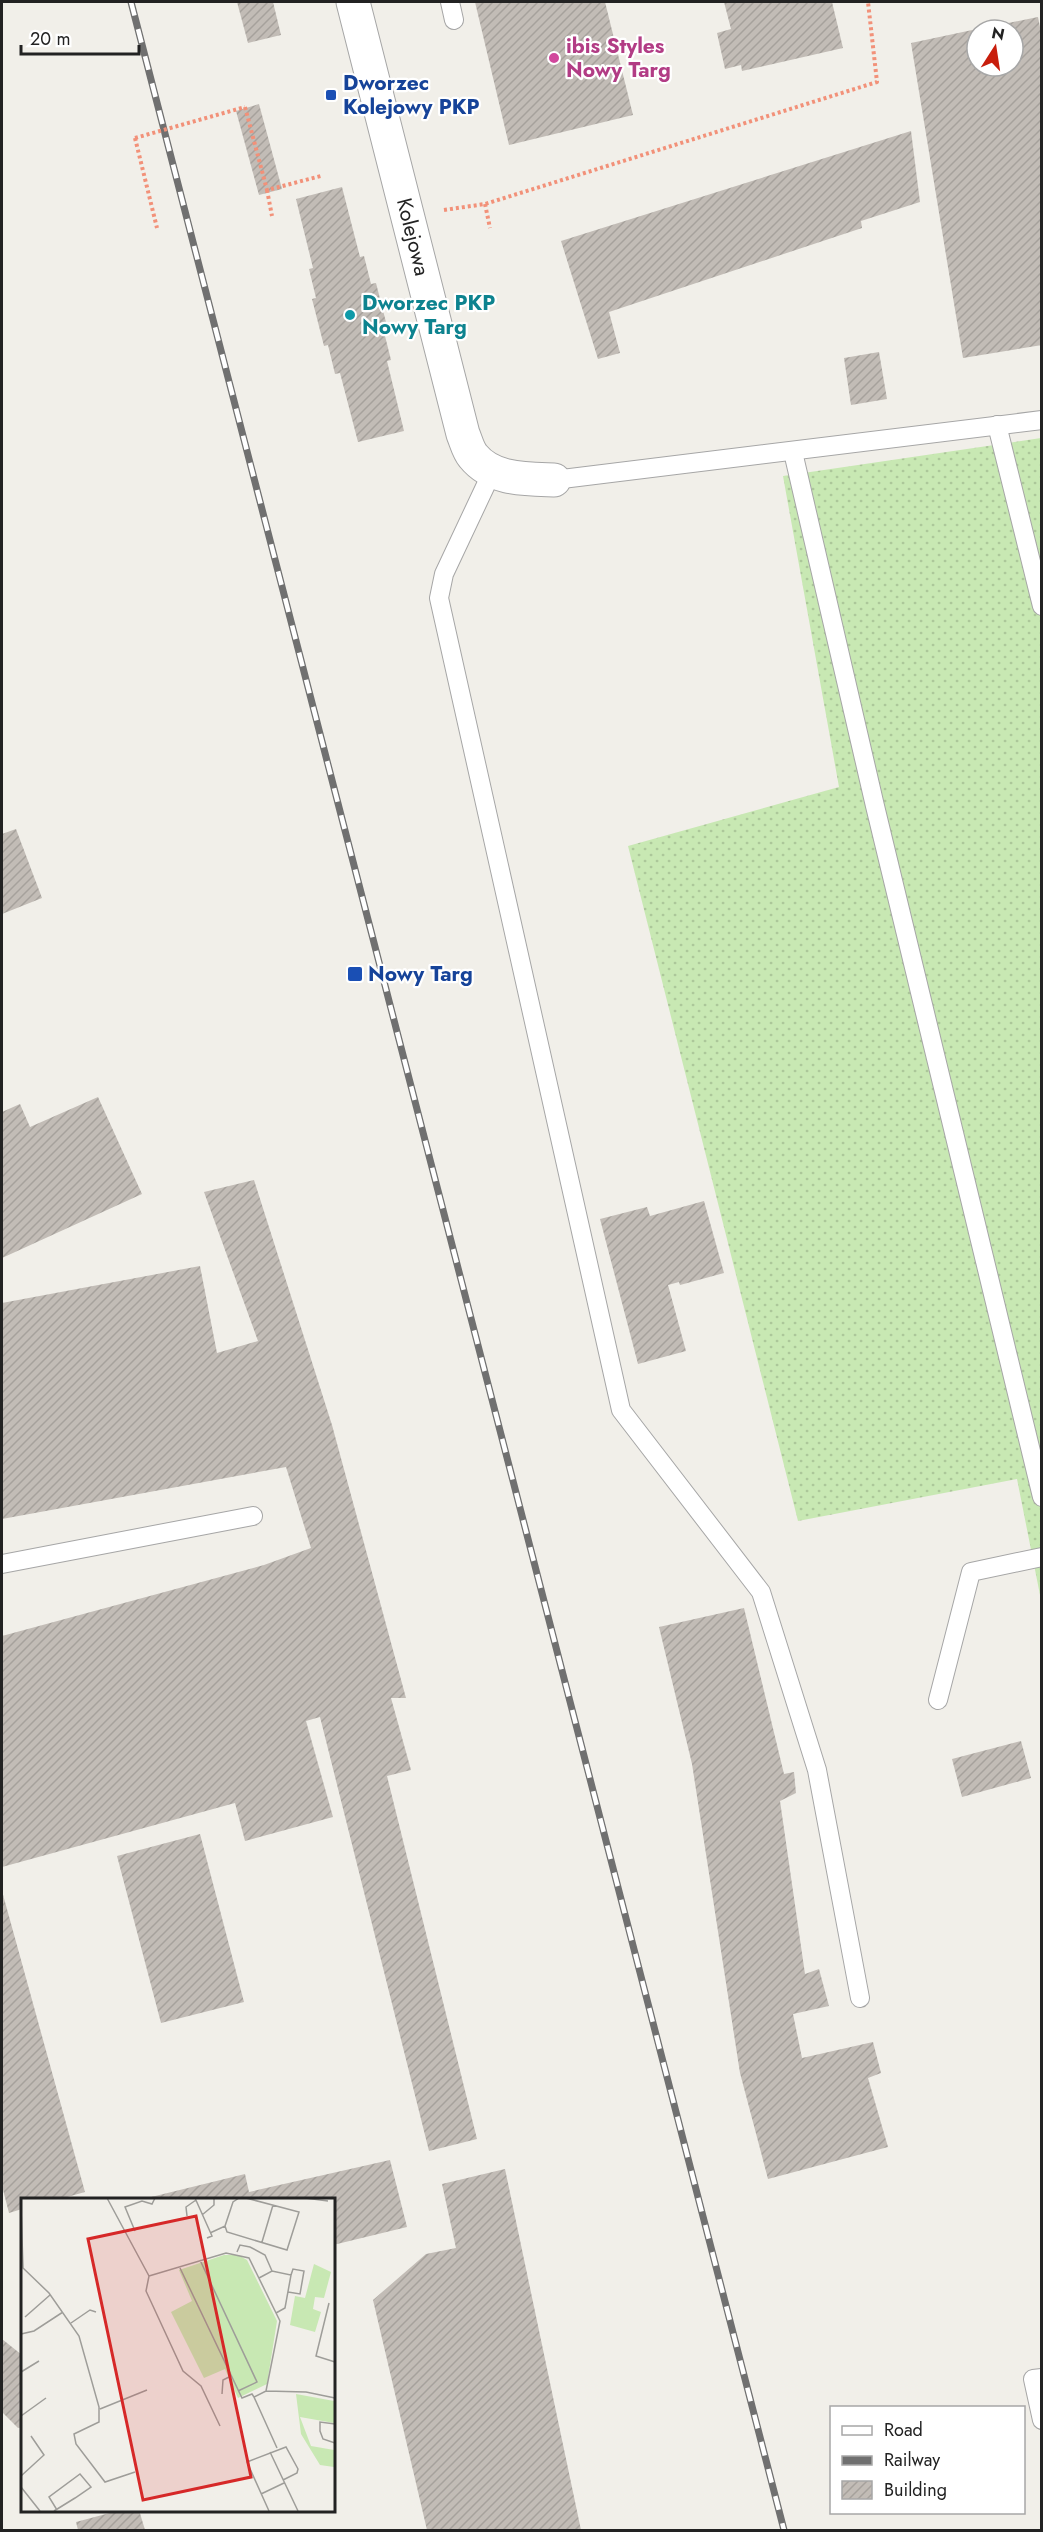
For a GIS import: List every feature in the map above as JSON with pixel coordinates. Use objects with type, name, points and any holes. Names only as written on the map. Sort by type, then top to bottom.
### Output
[{"type":"street","name":"Kolejowa","points":[[353,2],[463,434],[473,456],[492,472]]},
{"type":"street","points":[[492,472],[521,479],[554,480]]},
{"type":"lane","points":[[450,2],[454,20]]},
{"type":"lane","points":[[554,480],[1041,420]]},
{"type":"lane","points":[[997,425],[1041,606]]},
{"type":"lane","points":[[793,452],[875,806],[1041,1497]]},
{"type":"lane","points":[[492,472],[444,574],[439,598],[621,1410],[761,1592],[817,1770],[860,1998]]},
{"type":"lane","points":[[2,1564],[253,1516]]},
{"type":"lane","points":[[938,1700],[971,1572],[1041,1557]]},
{"type":"lane","points":[[1041,2378],[1033,2379],[1041,2420]]},
{"type":"path","points":[[438,212],[485,204],[877,82],[868,2]]},
{"type":"path","points":[[157,228],[135,138],[245,107],[272,216]]},
{"type":"path","points":[[267,190],[321,176]]},
{"type":"path","points":[[485,204],[490,228]]},
{"type":"green space","points":[[1041,438],[1041,1600],[1017,1479],[798,1521],[628,846],[839,787],[783,476]]},
{"type":"building","points":[[237,2],[273,2],[281,35],[248,43]]},
{"type":"building","name":"ibis Styles Nowy Targ","points":[[475,2],[605,2],[633,115],[509,145]]},
{"type":"building","name":"ibis Styles Nowy Targ","points":[[724,2],[832,2],[843,48],[742,71],[741,65],[725,69],[717,33],[731,29]]},
{"type":"building","points":[[1038,17],[1042,37],[1042,345],[963,358],[911,43],[965,32],[965,78],[1025,78],[1025,20]]},
{"type":"building","points":[[259,104],[282,189],[259,195],[236,111]]},
{"type":"building","points":[[911,131],[920,202],[861,221],[862,228],[609,312],[620,353],[598,359],[561,241]]},
{"type":"building","name":"Dworzec PKP Nowy Targ","points":[[342,187],[360,257],[364,256],[371,284],[376,283],[388,330],[384,332],[391,360],[387,361],[404,431],[358,442],[340,373],[335,374],[328,345],[324,346],[312,299],[316,298],[309,269],[313,268],[296,199]]},
{"type":"building","points":[[879,352],[887,399],[851,405],[844,358]]},
{"type":"building","points":[[16,829],[42,898],[2,914],[2,834]]},
{"type":"building","points":[[98,1097],[142,1194],[2,1258],[2,1112],[20,1104],[30,1127]]},
{"type":"building","points":[[254,1180],[332,1425],[406,1698],[391,1698],[411,1770],[387,1776],[477,2139],[429,2151],[320,1717],[306,1721],[333,1817],[245,1841],[235,1803],[2,1867],[2,1636],[264,1565],[311,1548],[286,1467],[2,1519],[2,1303],[200,1266],[217,1353],[258,1341],[204,1192]]},
{"type":"building","points":[[704,1201],[724,1273],[680,1285],[679,1282],[668,1285],[686,1351],[638,1364],[600,1219],[647,1207],[650,1216]]},
{"type":"building","points":[[744,1608],[784,1774],[794,1772],[796,1793],[780,1801],[805,1974],[819,1969],[829,2006],[793,2014],[802,2058],[873,2042],[881,2073],[868,2078],[888,2147],[768,2179],[740,2073],[692,1764],[659,1627]]},
{"type":"building","points":[[1021,1741],[1031,1778],[962,1797],[952,1759]]},
{"type":"building","points":[[200,1834],[244,2002],[161,2023],[117,1856]]},
{"type":"building","points":[[2,1891],[85,2192],[64,2198],[21,2198],[21,2209],[9,2213],[2,2186]]},
{"type":"building","points":[[390,2160],[407,2227],[334,2245],[334,2198],[147,2198],[245,2174],[249,2192]]},
{"type":"building","points":[[505,2169],[581,2530],[427,2530],[373,2300],[426,2254],[456,2248],[442,2184]]},
{"type":"building","points":[[2,2339],[21,2354],[21,2427],[18,2428],[2,2412]]},
{"type":"building","points":[[117,2511],[139,2511],[145,2530],[78,2530],[76,2522]]},
{"type":"railway","points":[[131,2],[784,2530]]},
{"type":"place","name":"ibis Styles Nowy Targ","points":[[554,58]]},
{"type":"place","name":"Dworzec Kolejowy PKP","points":[[331,95]]},
{"type":"place","name":"Dworzec PKP Nowy Targ","points":[[350,315]]},
{"type":"place","name":"Nowy Targ","points":[[355,974]]}]
